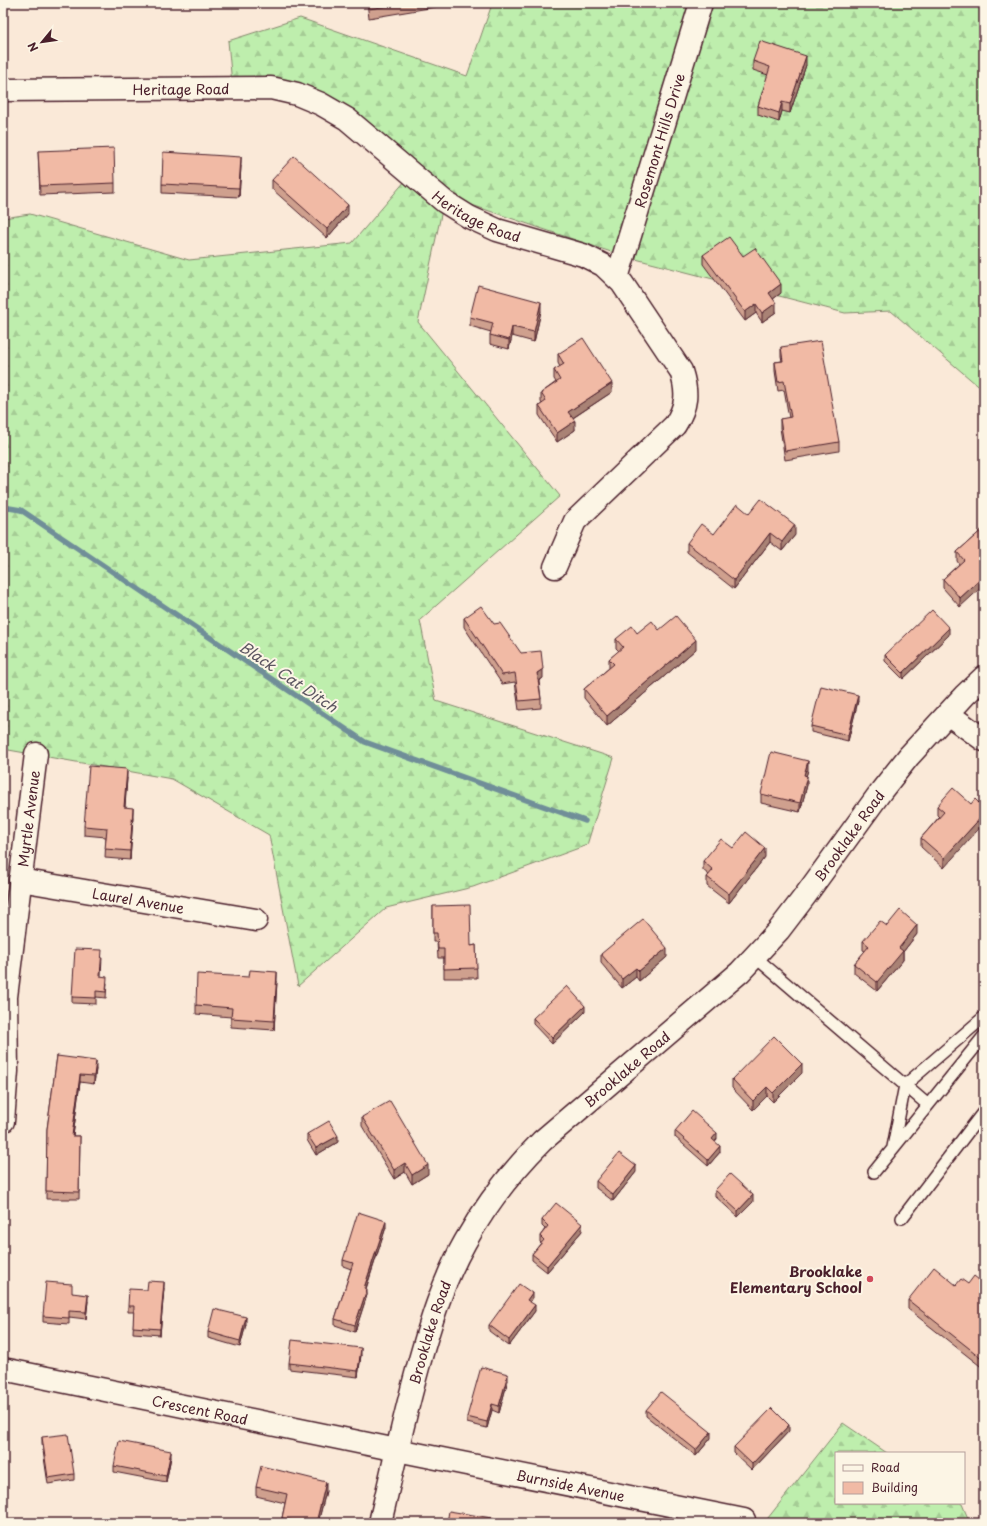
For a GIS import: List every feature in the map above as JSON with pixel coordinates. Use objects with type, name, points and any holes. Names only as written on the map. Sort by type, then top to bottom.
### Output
[{"type":"street","name":"Rosemont Hills Drive","points":[[617,278],[701,3]]},
{"type":"street","name":"Heritage Road","points":[[3,90],[271,88],[297,94],[321,104],[347,119],[446,202],[470,217],[497,230],[583,255],[602,265],[617,278],[681,372],[685,384],[686,401],[682,414],[675,425],[575,521],[555,567]]},
{"type":"street","name":"Brooklake Road","points":[[380,1523],[412,1389],[429,1326],[439,1296],[465,1242],[490,1201],[524,1159],[542,1141],[740,972],[779,930],[882,790],[909,756],[984,677]]},
{"type":"street","points":[[948,714],[984,740]]},
{"type":"street","name":"Myrtle Avenue","points":[[3,1121],[7,1071],[6,996],[36,754]]},
{"type":"street","name":"Laurel Avenue","points":[[20,880],[256,920]]},
{"type":"street","name":"Crescent Road","points":[[3,1368],[397,1450]]},
{"type":"street","name":"Burnside Avenue","points":[[397,1450],[744,1520]]},
{"type":"lane","points":[[754,956],[928,1105]]},
{"type":"lane","points":[[892,1149],[905,1085],[984,1017]]},
{"type":"lane","points":[[874,1172],[984,1036]]},
{"type":"lane","points":[[902,1218],[984,1111]]},
{"type":"green space","points":[[501,3],[984,3],[984,391],[891,311],[845,313],[620,255],[445,196],[418,322],[560,496],[420,620],[436,701],[614,758],[587,845],[473,887],[386,908],[298,986],[269,835],[172,779],[3,749],[3,218],[30,214],[189,260],[352,243],[412,173],[314,99],[232,84],[228,41],[300,18],[467,76],[491,7]]},
{"type":"green space","points":[[843,1423],[886,1452],[835,1452],[835,1504],[962,1504],[970,1523],[764,1523]]},
{"type":"green space","points":[[679,1511],[720,1523],[673,1523]]},
{"type":"building","points":[[368,3],[407,3],[369,9]]},
{"type":"building","points":[[760,41],[806,56],[790,104],[782,102],[779,113],[758,106],[770,67],[753,61]]},
{"type":"building","points":[[114,148],[115,183],[40,186],[38,151]]},
{"type":"building","points":[[163,152],[241,157],[239,188],[162,184]]},
{"type":"building","points":[[294,156],[348,205],[327,229],[272,180]]},
{"type":"building","points":[[729,237],[743,256],[755,248],[781,284],[769,293],[776,303],[762,313],[756,304],[745,312],[703,255]]},
{"type":"building","points":[[478,285],[541,302],[534,332],[512,327],[509,340],[490,335],[493,323],[470,317]]},
{"type":"building","points":[[583,338],[612,383],[568,412],[575,421],[557,433],[539,406],[546,401],[541,393],[560,380],[554,370],[564,364],[558,354]]},
{"type":"building","points":[[821,341],[839,442],[785,451],[780,419],[791,417],[784,381],[778,382],[775,362],[783,361],[781,347]]},
{"type":"building","points":[[761,499],[795,525],[782,542],[770,533],[734,580],[687,543],[701,524],[714,534],[737,504],[749,514]]},
{"type":"building","points":[[984,528],[984,576],[960,598],[943,579],[964,560],[957,552]]},
{"type":"building","points":[[481,606],[494,624],[500,623],[521,653],[541,651],[543,669],[537,673],[541,699],[519,701],[515,673],[502,675],[464,618]]},
{"type":"building","points":[[932,610],[949,628],[903,673],[885,655]]},
{"type":"building","points":[[676,616],[696,640],[607,716],[584,689],[614,664],[609,659],[623,647],[616,639],[632,626],[637,633],[652,621],[659,630]]},
{"type":"building","points":[[821,686],[858,695],[848,735],[811,726]]},
{"type":"building","points":[[771,752],[808,761],[804,775],[807,776],[800,803],[761,794]]},
{"type":"building","points":[[89,766],[127,769],[124,807],[133,808],[130,851],[105,849],[107,828],[84,826]]},
{"type":"building","points":[[953,788],[971,804],[975,799],[984,808],[984,814],[944,858],[921,838],[944,812],[937,806]]},
{"type":"building","points":[[746,832],[765,848],[729,894],[707,877],[713,870],[703,861],[721,839],[733,848]]},
{"type":"building","points":[[470,905],[471,946],[476,945],[477,968],[444,969],[444,949],[438,949],[437,933],[433,933],[433,906]]},
{"type":"building","points":[[900,910],[917,925],[899,948],[903,951],[877,982],[854,964],[869,946],[863,941],[880,921],[887,926]]},
{"type":"building","points":[[643,919],[667,948],[639,971],[636,968],[622,979],[601,954]]},
{"type":"building","points":[[75,949],[102,950],[100,976],[107,977],[106,992],[96,991],[96,998],[72,997]]},
{"type":"building","points":[[250,970],[277,972],[274,1021],[231,1018],[232,1008],[196,1005],[197,974],[249,977]]},
{"type":"building","points":[[567,986],[585,1006],[552,1038],[533,1018]]},
{"type":"building","points":[[774,1036],[802,1064],[773,1093],[767,1087],[753,1101],[732,1079]]},
{"type":"building","points":[[57,1056],[96,1061],[94,1076],[80,1075],[72,1136],[80,1136],[79,1192],[46,1191],[47,1129]]},
{"type":"building","points":[[390,1101],[428,1165],[412,1175],[405,1163],[394,1170],[362,1117]]},
{"type":"building","points":[[692,1111],[717,1133],[712,1139],[720,1146],[708,1160],[675,1131]]},
{"type":"building","points":[[329,1121],[338,1136],[316,1148],[307,1134]]},
{"type":"building","points":[[619,1153],[636,1166],[613,1195],[596,1181]]},
{"type":"building","points":[[984,1163],[984,1170],[981,1167]]},
{"type":"building","points":[[730,1174],[753,1195],[738,1211],[715,1190]]},
{"type":"building","points":[[556,1203],[582,1224],[547,1266],[532,1254],[544,1240],[540,1236],[548,1226],[542,1220]]},
{"type":"building","points":[[358,1212],[386,1221],[364,1288],[367,1289],[355,1325],[335,1319],[353,1263],[343,1260]]},
{"type":"building","points":[[934,1267],[956,1285],[961,1279],[968,1284],[974,1276],[984,1284],[984,1360],[908,1300]]},
{"type":"building","points":[[148,1281],[164,1282],[160,1329],[133,1327],[134,1306],[128,1306],[129,1289],[147,1290]]},
{"type":"building","points":[[46,1282],[72,1284],[72,1293],[88,1295],[86,1312],[69,1311],[69,1318],[43,1316]]},
{"type":"building","points":[[519,1284],[532,1293],[527,1300],[535,1305],[509,1340],[489,1325]]},
{"type":"building","points":[[214,1309],[246,1317],[240,1341],[208,1332]]},
{"type":"building","points":[[292,1340],[361,1348],[358,1371],[289,1363]]},
{"type":"building","points":[[481,1367],[508,1374],[499,1406],[492,1404],[487,1422],[467,1417]]},
{"type":"building","points":[[661,1392],[711,1432],[696,1450],[646,1410]]},
{"type":"building","points":[[772,1408],[789,1425],[752,1464],[734,1447]]},
{"type":"building","points":[[68,1434],[74,1474],[48,1478],[42,1437]]},
{"type":"building","points":[[119,1441],[171,1451],[166,1476],[114,1466]]},
{"type":"building","points":[[261,1466],[326,1482],[316,1523],[302,1523],[282,1518],[287,1494],[256,1487]]},
{"type":"building","points":[[449,1511],[504,1520],[503,1523],[447,1523]]},
{"type":"waterway","name":"Black Cat Ditch","points":[[3,507],[21,510],[365,742],[585,821]]},
{"type":"place","name":"Brooklake Elementary School","points":[[870,1279]]}]
